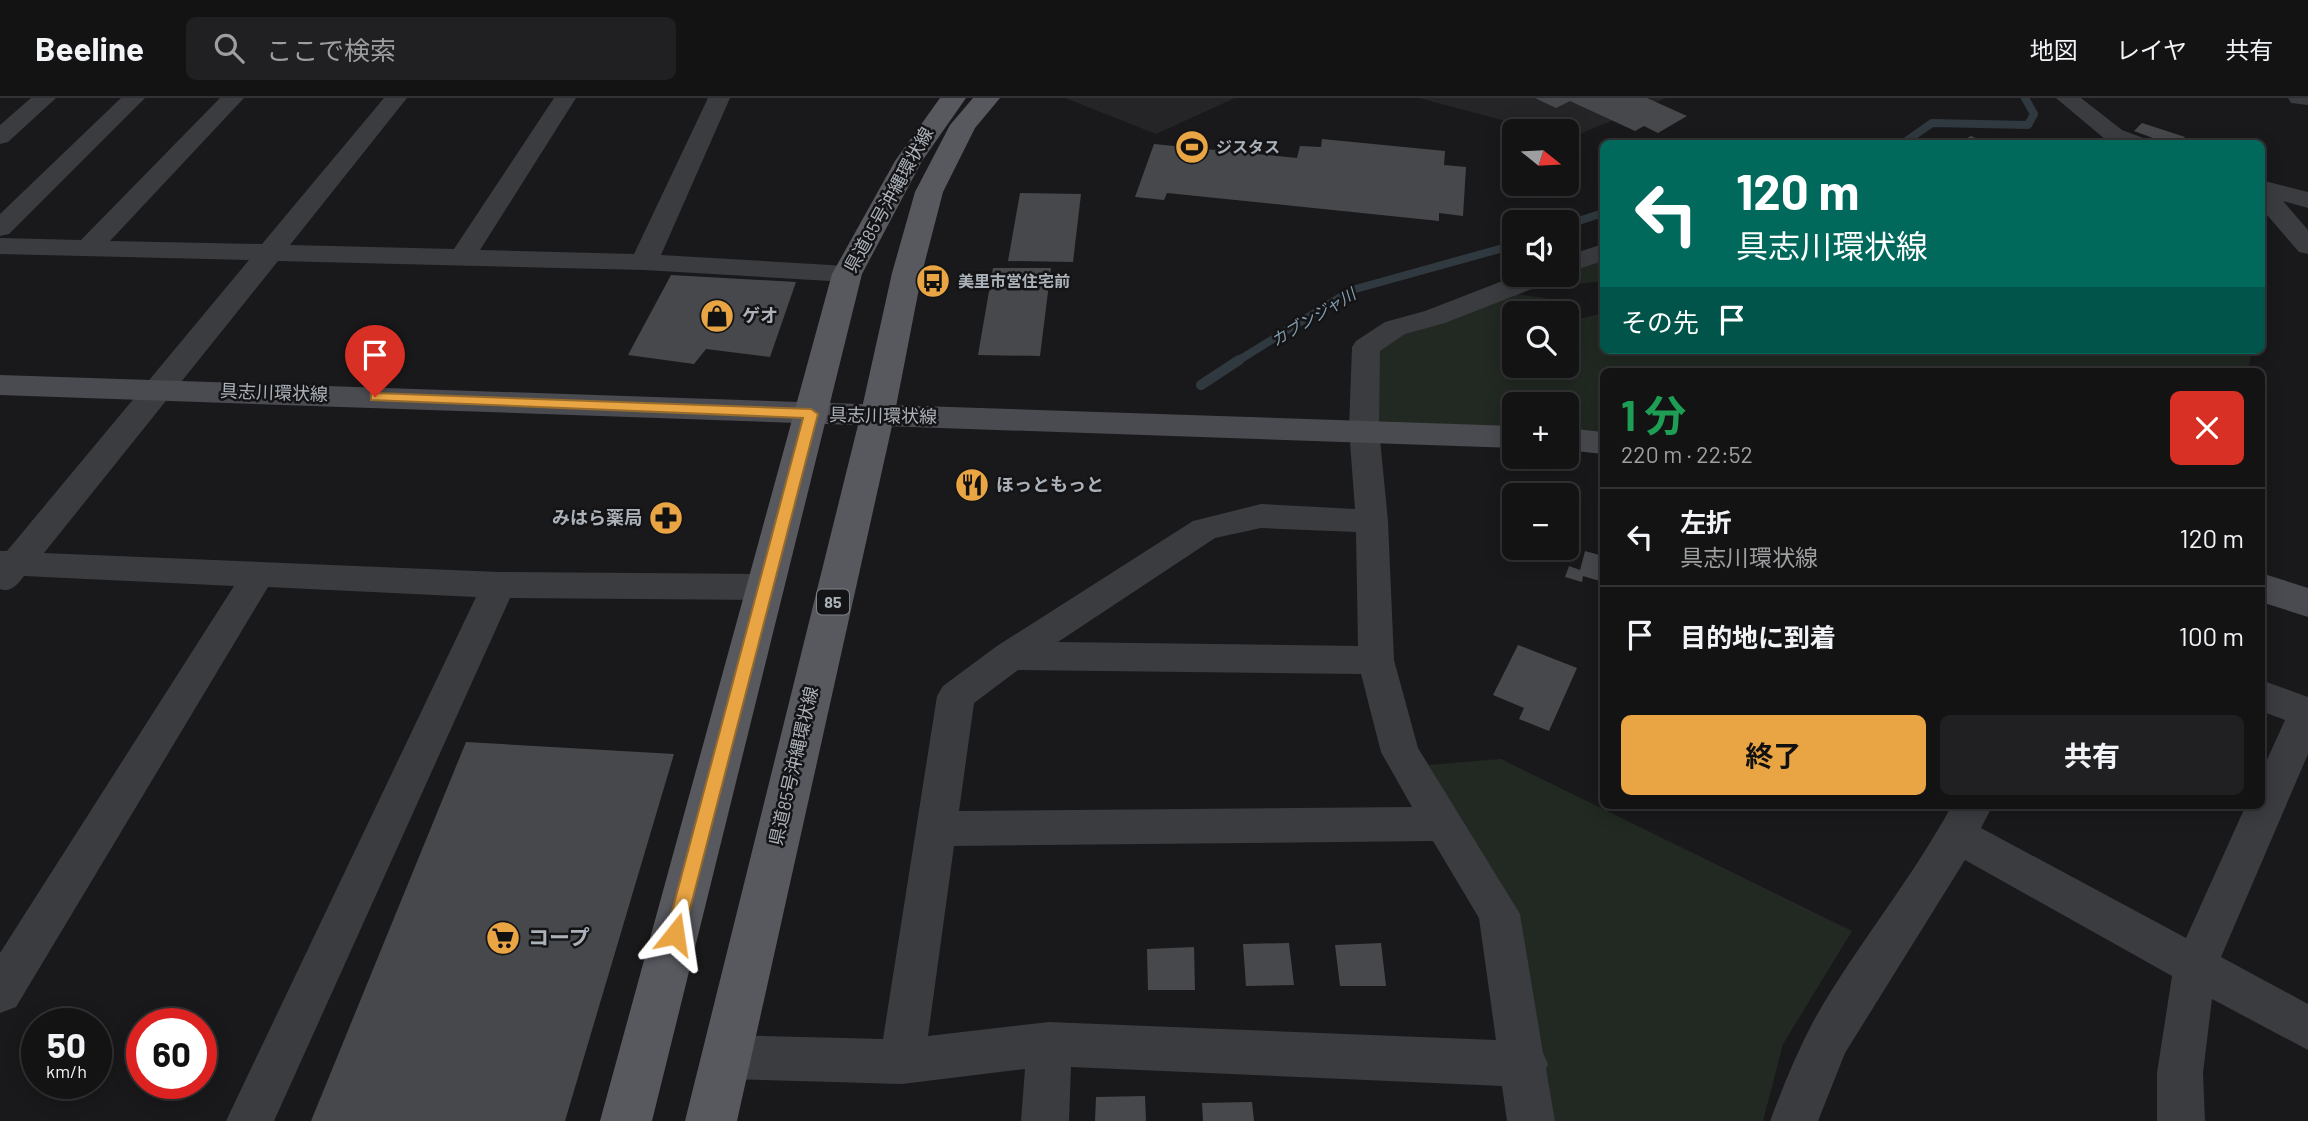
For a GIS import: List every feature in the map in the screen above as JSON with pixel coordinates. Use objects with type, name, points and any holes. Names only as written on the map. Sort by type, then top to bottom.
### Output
[{"type":"main road","name":"県道85号沖縄環状線","points":[[626,1121],[847,274],[891,191],[934,120],[953,98]]},
{"type":"main road","name":"県道85号沖縄環状線","points":[[711,1121],[877,417],[907,272],[929,192],[963,125],[987,98]]},
{"type":"main road","name":"具志川環状線","points":[[0,385],[877,417],[1364,429],[1502,436]]},
{"type":"main road","points":[[1579,440],[1600,443]]},
{"type":"main road","points":[[2265,588],[2308,603]]},
{"type":"street","points":[[0,137],[45,98]]},
{"type":"street","points":[[0,228],[134,98]]},
{"type":"street","points":[[88,248],[233,98]]},
{"type":"street","points":[[5,570],[272,253],[396,98]]},
{"type":"street","points":[[462,258],[565,98]]},
{"type":"street","points":[[644,262],[719,98]]},
{"type":"street","points":[[2067,98],[2105,139]]},
{"type":"street","points":[[2265,191],[2308,200]]},
{"type":"street","points":[[2265,195],[2308,246]]},
{"type":"street","points":[[0,246],[644,262],[847,274]]},
{"type":"street","points":[[1579,260],[1600,253]]},
{"type":"street","points":[[1511,287],[1435,317],[1395,328],[1366,347],[1364,429],[1372,521],[1376,660],[1400,752],[1499,914],[1525,1064],[1531,1121]]},
{"type":"street","points":[[902,1062],[956,696],[1010,656],[1205,529],[1261,516],[1372,521]]},
{"type":"street","points":[[5,570],[499,585],[767,587]]},
{"type":"street","points":[[0,992],[257,577]]},
{"type":"street","points":[[250,1121],[499,585]]},
{"type":"street","points":[[1010,656],[1376,660]]},
{"type":"street","points":[[2182,1121],[2180,1073],[2195,966],[2308,713],[2265,697]]},
{"type":"street","points":[[1794,1121],[1807,1078],[1855,996],[1966,820],[2195,966],[2308,1028]]},
{"type":"street","points":[[938,829],[1444,824]]},
{"type":"street","points":[[726,1057],[902,1062],[1049,1044],[1525,1064]]},
{"type":"street","points":[[1045,1121],[1049,1044]]},
{"type":"shaded area","points":[[1065,98],[1235,98],[1156,134]]},
{"type":"shaded area","points":[[1419,98],[1666,98],[1579,134],[1579,119],[1502,120]]},
{"type":"shaded area","points":[[1600,253],[1600,281],[1579,284],[1579,260]]},
{"type":"shaded area","points":[[1499,292],[1545,298],[1548,301],[1502,301],[1502,378],[1579,378],[1579,318],[1600,314],[1600,354],[2251,354],[2249,368],[1600,368],[1600,443],[1579,440],[1579,392],[1502,392],[1502,436],[1364,429],[1366,347]]},
{"type":"shaded area","points":[[1501,759],[1852,931],[1783,1044],[1763,1121],[1547,1121],[1521,920],[1428,765]]},
{"type":"building","points":[[1535,98],[1647,98],[1687,116],[1658,133],[1644,126],[1635,131],[1570,101],[1556,108]]},
{"type":"building","points":[[2142,123],[2185,137],[2182,140],[2158,140],[2134,131]]},
{"type":"building","points":[[1971,136],[1980,140],[1963,140]]},
{"type":"building","points":[[1322,139],[1445,151],[1444,165],[1466,167],[1463,216],[1439,213],[1439,221],[1167,193],[1164,200],[1135,197],[1154,144],[1297,158],[1300,146],[1321,147]]},
{"type":"building","points":[[1020,193],[1081,194],[1073,262],[1008,261]]},
{"type":"building","points":[[993,268],[1051,268],[1040,356],[978,355]]},
{"type":"building","name":"ゲオ","points":[[671,275],[796,282],[770,357],[706,349],[694,364],[628,355]]},
{"type":"building","points":[[1585,551],[1600,555],[1600,581],[1583,576],[1582,582],[1565,577],[1569,566],[1580,570]]},
{"type":"building","points":[[1518,645],[1577,668],[1549,731],[1519,719],[1524,708],[1493,695]]},
{"type":"building","name":"コープ","points":[[466,742],[674,754],[565,1121],[311,1121]]},
{"type":"building","points":[[1289,943],[1294,985],[1246,986],[1243,944]]},
{"type":"building","points":[[1381,943],[1386,986],[1340,986],[1335,945]]},
{"type":"building","points":[[1194,947],[1195,990],[1148,990],[1147,949]]},
{"type":"building","points":[[1145,1096],[1146,1121],[1095,1121],[1096,1097]]},
{"type":"building","points":[[1252,1102],[1254,1121],[1203,1121],[1202,1103]]},
{"type":"waterway","name":"カブンジャ川","points":[[1908,140],[1932,123],[2028,125],[2034,114],[2025,98]]},
{"type":"waterway","name":"カブンジャ川","points":[[1579,221],[1600,214]]},
{"type":"waterway","name":"カブンジャ川","points":[[1236,362],[1352,290],[1502,248]]},
{"type":"waterway","name":"カブンジャ川","points":[[1201,385],[1239,360]]},
{"type":"place","name":"ジスタス","points":[[1192,147]]},
{"type":"place","name":"美里市営住宅前","points":[[933,281]]},
{"type":"place","name":"ゲオ","points":[[717,316]]},
{"type":"place","name":"ほっともっと","points":[[972,485]]},
{"type":"place","name":"みはら薬局","points":[[666,518]]},
{"type":"place","name":"コープ","points":[[503,938]]},
{"type":"route","points":[[375,397],[811,414],[675,934]]}]
